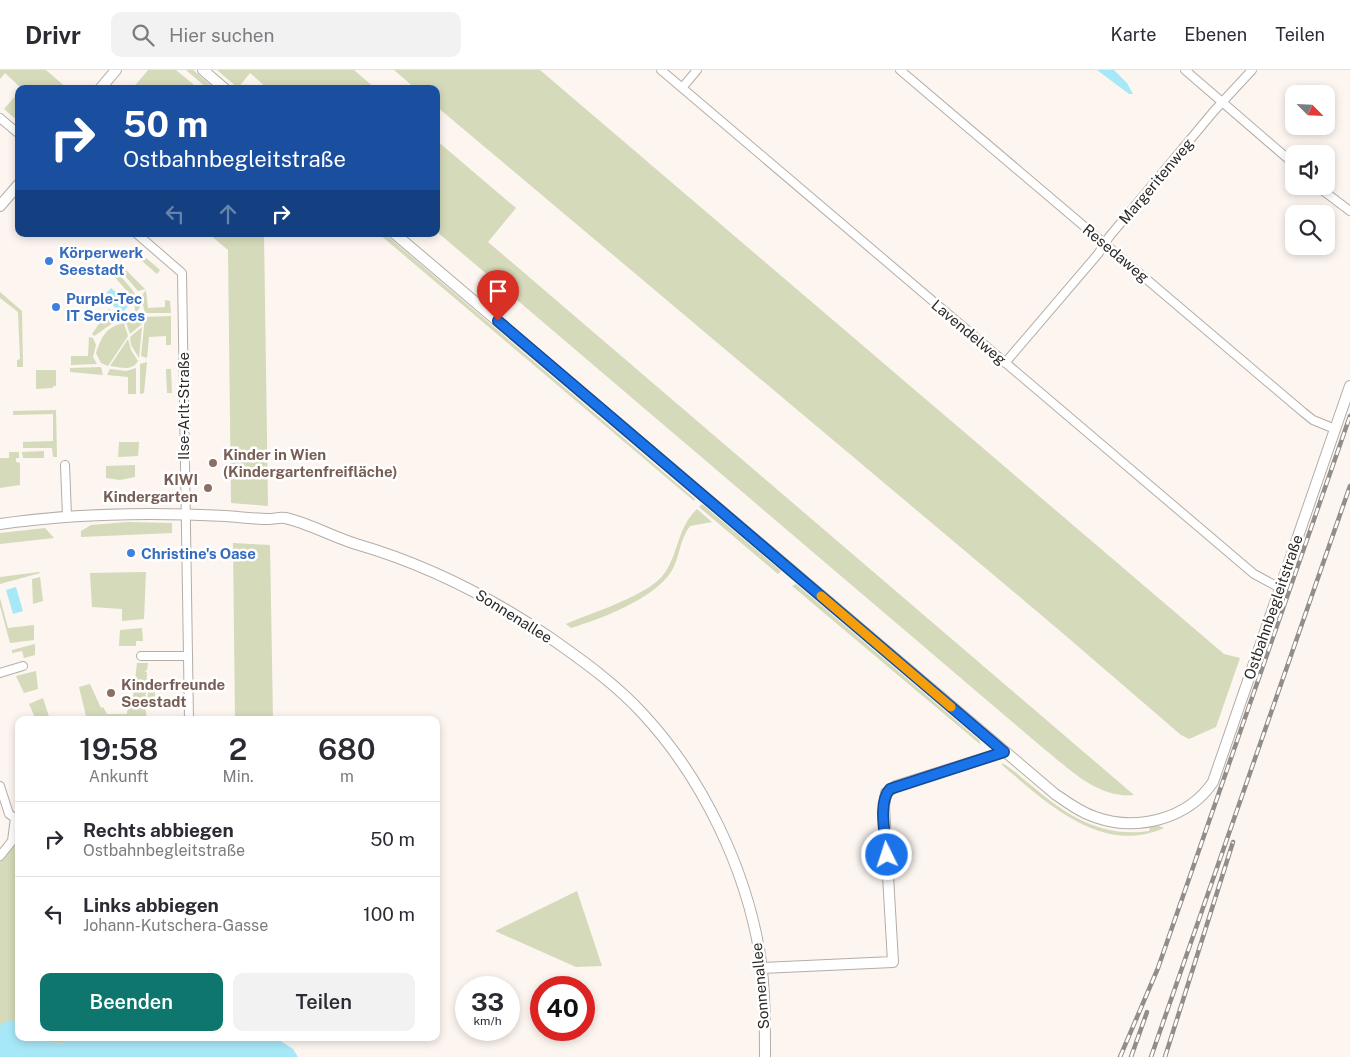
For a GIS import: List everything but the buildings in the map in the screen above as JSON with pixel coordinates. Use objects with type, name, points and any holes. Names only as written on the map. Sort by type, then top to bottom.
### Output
[{"type":"street","points":[[103,85],[116,70]]},
{"type":"street","points":[[202,70],[219,85]]},
{"type":"street","name":"Lavendelweg","points":[[661,70],[1254,574],[1280,588]]},
{"type":"street","points":[[682,88],[697,70]]},
{"type":"street","name":"Resedaweg","points":[[900,70],[1303,412],[1313,420],[1335,428]]},
{"type":"street","points":[[1185,70],[1285,156]]},
{"type":"street","name":"Margeritenweg","points":[[1005,363],[1214,111],[1224,103],[1252,70]]},
{"type":"street","points":[[0,118],[15,131]]},
{"type":"street","points":[[0,206],[15,189]]},
{"type":"street","points":[[1329,195],[1350,211]]},
{"type":"street","name":"Ilse-Arlt-Straße","points":[[140,237],[182,273],[184,514],[189,716]]},
{"type":"street","name":"Ostbahnbegleitstraße","points":[[399,237],[1004,752],[1074,808],[1096,818],[1121,823],[1152,822],[1177,814],[1198,800],[1213,782],[1350,386]]},
{"type":"street","points":[[66,465],[67,516]]},
{"type":"street","name":"Sonnenallee","points":[[0,524],[67,516],[135,513],[284,518],[330,536],[402,559],[460,584],[495,602],[587,664],[643,714],[664,738],[698,788],[726,845],[738,876],[756,938],[762,968],[765,1057]]},
{"type":"street","points":[[141,656],[188,656]]},
{"type":"street","points":[[0,673],[23,666]]},
{"type":"street","points":[[762,968],[893,962],[884,806],[886,793],[896,786],[1004,752]]},
{"type":"street","points":[[0,786],[9,814],[15,817]]},
{"type":"street","points":[[0,856],[12,841],[15,827]]},
{"type":"green space","points":[[0,70],[46,70],[63,85],[18,85],[5,73],[0,79]]},
{"type":"green space","points":[[148,70],[176,70],[194,85],[135,85]]},
{"type":"green space","points":[[186,70],[193,70],[210,85],[203,85]]},
{"type":"green space","points":[[217,70],[354,70],[371,85],[264,85],[250,73],[240,85],[234,85]]},
{"type":"green space","points":[[394,70],[540,70],[1224,654],[1240,658],[1216,727],[1189,739],[1181,735],[1059,630],[440,109],[440,85],[411,85]]},
{"type":"green space","points":[[15,97],[15,119],[4,109]]},
{"type":"green space","points":[[440,143],[516,208],[488,242],[1134,795],[1121,795],[1097,787],[1063,765],[440,234]]},
{"type":"green space","points":[[213,237],[264,237],[268,506],[231,503],[228,250]]},
{"type":"green space","points":[[383,237],[389,237],[695,499],[694,501]]},
{"type":"green space","points":[[137,250],[160,270],[157,274],[134,254]]},
{"type":"green space","points":[[123,267],[145,289],[138,291],[120,270]]},
{"type":"green space","points":[[117,273],[131,288],[139,302],[140,307],[133,317],[135,306],[126,290],[114,276]]},
{"type":"green space","points":[[146,290],[148,308],[165,307],[165,300],[170,301],[171,313],[145,313],[141,297]]},
{"type":"green space","points":[[0,292],[22,311],[23,367],[17,367],[17,360],[20,359],[18,312],[0,298]]},
{"type":"green space","points":[[109,309],[123,319],[94,336],[92,334]]},
{"type":"green space","points":[[171,316],[171,345],[166,345],[166,336],[149,337],[147,358],[141,356],[145,317]]},
{"type":"green space","points":[[142,318],[142,324],[130,334],[126,322]]},
{"type":"green space","points":[[124,323],[128,336],[108,366],[101,363],[96,353],[100,342],[109,330]]},
{"type":"green space","points":[[142,327],[139,358],[131,345],[130,337]]},
{"type":"green space","points":[[89,337],[93,338],[96,345],[93,357],[97,364],[71,365],[71,356],[88,356]]},
{"type":"green space","points":[[128,339],[131,350],[138,361],[129,368],[110,366]]},
{"type":"green space","points":[[147,362],[144,393],[140,394],[140,364]]},
{"type":"green space","points":[[101,367],[103,375],[70,372],[70,368]]},
{"type":"green space","points":[[136,368],[136,394],[128,394],[128,377],[107,375],[110,369],[126,371]]},
{"type":"green space","points":[[166,369],[171,369],[172,393],[167,393]]},
{"type":"green space","points":[[36,370],[56,370],[56,386],[53,386],[53,388],[36,389]]},
{"type":"green space","points":[[56,410],[57,457],[53,457],[52,448],[23,448],[23,442],[53,441],[53,414],[13,415],[13,411]]},
{"type":"green space","points":[[119,442],[139,442],[138,456],[118,457]]},
{"type":"green space","points":[[44,451],[44,458],[23,458],[22,452]]},
{"type":"green space","points":[[9,452],[19,452],[19,458],[16,458],[16,462],[20,463],[20,485],[0,488],[0,458],[9,458]]},
{"type":"green space","points":[[135,465],[135,477],[120,480],[106,478],[106,466]]},
{"type":"green space","points":[[702,504],[781,571],[778,574],[699,507]]},
{"type":"green space","points":[[697,509],[712,522],[690,526],[686,531],[674,567],[663,582],[626,607],[571,628],[566,624],[633,596],[657,582],[669,566],[682,532],[690,516]]},
{"type":"green space","points":[[127,522],[172,523],[172,533],[81,537],[81,531],[91,525]]},
{"type":"green space","points":[[45,528],[54,538],[0,544],[0,533]]},
{"type":"green space","points":[[233,543],[270,545],[273,716],[235,716]]},
{"type":"green space","points":[[146,572],[144,619],[122,621],[122,609],[92,607],[90,573]]},
{"type":"green space","points":[[40,573],[0,584],[0,577]]},
{"type":"green space","points":[[40,577],[43,601],[33,604],[32,579]]},
{"type":"green space","points":[[796,584],[979,740],[981,745],[792,586]]},
{"type":"green space","points":[[0,598],[8,628],[34,625],[34,640],[10,643],[0,606]]},
{"type":"green space","points":[[142,628],[143,641],[136,641],[136,646],[119,646],[120,630]]},
{"type":"green space","points":[[35,644],[35,655],[24,658],[22,651],[12,653],[12,650]]},
{"type":"green space","points":[[137,663],[148,663],[147,670],[144,671],[147,672],[145,706],[146,716],[86,716],[79,687],[90,684],[101,708],[103,707],[107,714],[127,714],[128,705],[132,705]]},
{"type":"green space","points":[[36,671],[38,689],[24,693],[16,676]]},
{"type":"green space","points":[[155,689],[155,706],[147,706],[148,690]]},
{"type":"green space","points":[[43,698],[49,716],[34,716],[29,704]]},
{"type":"green space","points":[[1002,763],[1058,807],[1086,822],[1116,831],[1149,831],[1150,827],[1157,825],[1164,828],[1141,835],[1118,835],[1097,830],[1076,821],[1056,809],[1002,765]]},
{"type":"green space","points":[[15,845],[15,1029],[0,1030],[0,860]]},
{"type":"green space","points":[[577,891],[602,966],[576,967],[495,931]]},
{"type":"green space","points":[[44,1041],[64,1041],[57,1044]]},
{"type":"water","points":[[1097,70],[1114,70],[1127,83],[1133,94],[1129,94]]},
{"type":"water","points":[[111,288],[130,304],[122,313],[103,297]]},
{"type":"water","points":[[16,587],[23,611],[13,614],[6,590]]},
{"type":"water","points":[[10,1020],[15,1022],[15,1041],[50,1041],[57,1044],[64,1041],[281,1041],[293,1049],[298,1057],[0,1057],[0,1025]]},
{"type":"railway","points":[[1120,1057],[1158,968],[1350,416]]},
{"type":"railway","points":[[1151,1057],[1350,486]]},
{"type":"railway","points":[[1165,1057],[1233,842]]},
{"type":"railway","points":[[1131,1057],[1147,1012]]},
{"type":"slow traffic","points":[[821,596],[951,707]]},
{"type":"place","name":"Körperwerk Seestadt","points":[[49,261]]},
{"type":"place","name":"Purple-Tec IT Services","points":[[56,307]]},
{"type":"place","name":"Kinder in Wien (Kindergartenfreifläche)","points":[[213,463]]},
{"type":"place","name":"KIWI Kindergarten","points":[[208,488]]},
{"type":"place","name":"Christine's Oase","points":[[131,553]]},
{"type":"place","name":"Kinderfreunde Seestadt","points":[[111,693]]},
{"type":"route","points":[[498,321],[1004,752],[890,789],[886,793],[884,806],[887,855]]}]
